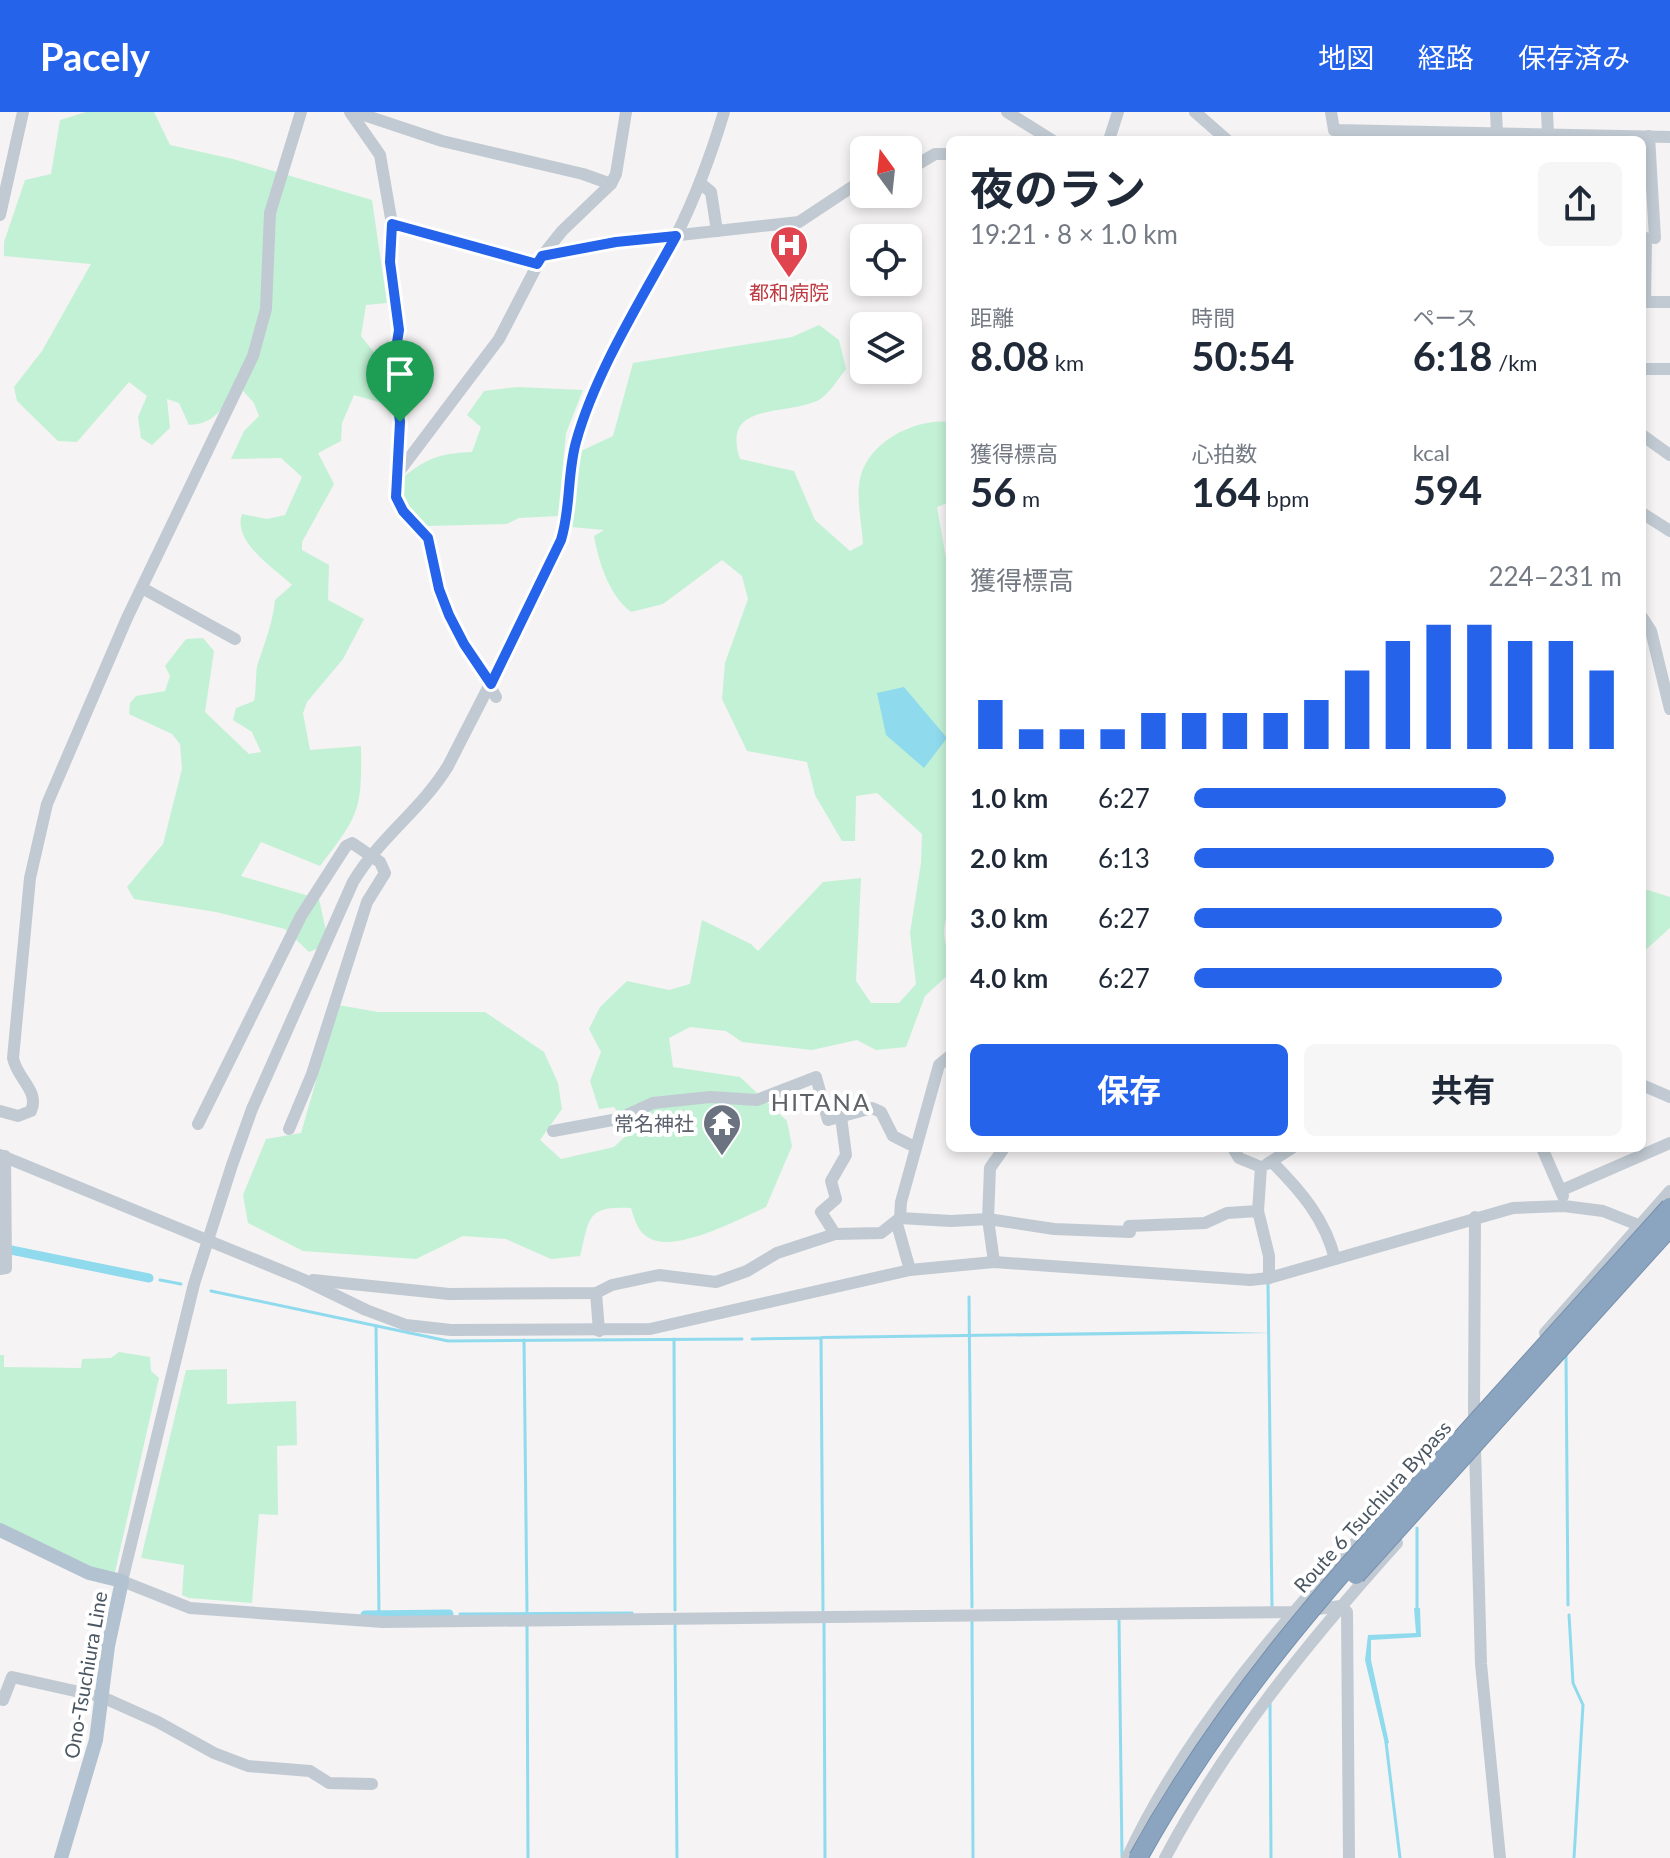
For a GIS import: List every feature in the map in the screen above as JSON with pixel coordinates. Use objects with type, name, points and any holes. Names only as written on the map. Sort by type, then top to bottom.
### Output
[{"type":"highway","name":"Route 6 Tsuchiura Bypass","points":[[1138,1858],[1195,1760],[1286,1637],[1670,1207]]},
{"type":"highway","name":"Route 6 Tsuchiura Bypass","points":[[1152,1858],[1207,1764],[1296,1644],[1670,1227]]},
{"type":"main road","name":"Ono-Tsuchiura Line","points":[[0,1530],[89,1573],[122,1581],[108,1646],[96,1740],[61,1858]]},
{"type":"street","points":[[0,215],[23,112]]},
{"type":"street","points":[[0,1111],[18,1116],[31,1111],[35,1102],[34,1094],[18,1074],[13,1058],[20,952],[30,878],[47,804],[64,759],[142,588],[253,356],[266,309],[270,213],[301,112]]},
{"type":"street","points":[[398,473],[427,441],[499,339],[539,260],[562,231],[611,184],[616,174],[626,112]]},
{"type":"street","points":[[724,112],[700,183],[676,236],[584,417],[570,473],[567,520],[561,540],[491,684],[432,791],[370,854],[343,901],[252,1109],[208,1239],[122,1581],[190,1608],[383,1622],[1295,1612],[1341,1606]]},
{"type":"street","points":[[1007,112],[1046,136]]},
{"type":"street","points":[[1110,136],[1118,112]]},
{"type":"street","points":[[1195,112],[1222,136]]},
{"type":"street","points":[[1331,112],[1334,130],[1422,136],[1497,133],[1589,136]]},
{"type":"street","points":[[1496,112],[1497,133]]},
{"type":"street","points":[[1547,112],[1548,134]]},
{"type":"street","points":[[360,113],[442,141],[583,174],[611,184]]},
{"type":"street","points":[[360,113],[380,155],[392,224],[390,262],[398,313],[393,367],[400,422],[398,505],[428,538],[439,589],[449,615],[496,697]]},
{"type":"street","points":[[1646,136],[1670,137]]},
{"type":"street","points":[[1646,264],[1649,136]]},
{"type":"street","points":[[922,162],[935,154],[946,154]]},
{"type":"street","points":[[700,183],[711,192],[717,231]]},
{"type":"street","points":[[392,224],[539,260],[616,242],[799,222],[850,188]]},
{"type":"street","points":[[1648,238],[1670,239]]},
{"type":"street","points":[[1646,302],[1670,302]]},
{"type":"street","points":[[1646,369],[1670,369]]},
{"type":"street","points":[[1646,438],[1670,455]]},
{"type":"street","points":[[1646,516],[1670,531]]},
{"type":"street","points":[[142,588],[235,639]]},
{"type":"street","points":[[1646,623],[1651,631],[1670,709]]},
{"type":"street","points":[[198,1124],[301,916],[346,846],[357,845],[384,867],[385,873],[367,902],[312,1074],[289,1129]]},
{"type":"street","points":[[910,1270],[899,1221],[915,1147],[939,1065],[946,1059]]},
{"type":"street","points":[[553,1131],[618,1119],[653,1103],[710,1097],[757,1100],[816,1077],[828,1120],[872,1108],[881,1112],[893,1136],[915,1147]]},
{"type":"street","points":[[1646,1087],[1670,1097]]},
{"type":"street","points":[[835,1234],[821,1212],[836,1199],[831,1181],[846,1155],[841,1117]]},
{"type":"street","points":[[1562,1190],[1670,1143]]},
{"type":"street","points":[[994,1262],[988,1219],[990,1168],[1001,1152]]},
{"type":"street","points":[[1235,1152],[1239,1158],[1266,1164],[1305,1195],[1330,1239],[1335,1259]]},
{"type":"street","points":[[1269,1278],[1269,1256],[1258,1211],[1266,1164],[1286,1152]]},
{"type":"street","points":[[1544,1152],[1562,1190],[1564,1206]]},
{"type":"street","points":[[0,1269],[6,1268],[2,1156],[208,1239],[366,1310],[406,1325],[451,1330],[650,1329],[910,1270],[994,1262],[1250,1280],[1269,1278],[1513,1208],[1564,1206],[1603,1211],[1670,1240],[1341,1606],[1266,1696],[1186,1818],[1165,1858]]},
{"type":"street","points":[[1127,1858],[1152,1804],[1192,1741],[1295,1612],[1670,1191]]},
{"type":"street","points":[[302,1279],[449,1294],[596,1293],[612,1285],[659,1275],[716,1282],[747,1271],[777,1253],[835,1234],[881,1233],[899,1221],[988,1219],[1054,1229],[1130,1232],[1129,1226],[1205,1223],[1227,1213],[1258,1211]]},
{"type":"street","points":[[1475,1217],[1474,1412],[1481,1664],[1500,1858]]},
{"type":"street","points":[[596,1293],[599,1331]]},
{"type":"street","points":[[1341,1606],[1347,1612],[1349,1858]]},
{"type":"street","points":[[3,1700],[12,1677],[102,1697],[158,1722],[214,1753],[248,1766],[310,1771],[329,1783],[372,1784]]},
{"type":"green space","points":[[86,112],[154,112],[170,145],[233,159],[372,200],[387,303],[366,305],[361,336],[381,361],[382,403],[354,395],[342,423],[341,441],[318,453],[334,484],[302,542],[302,550],[329,565],[328,600],[364,619],[343,659],[307,702],[303,713],[310,750],[361,746],[359,799],[350,823],[320,866],[261,842],[241,876],[319,899],[329,944],[309,952],[285,929],[216,912],[134,899],[127,887],[163,844],[182,769],[180,744],[172,734],[129,714],[130,703],[136,696],[165,691],[170,676],[165,666],[186,639],[203,638],[214,651],[205,712],[249,754],[261,752],[252,732],[233,720],[236,708],[254,701],[257,666],[271,624],[275,600],[292,585],[249,545],[243,535],[242,514],[267,519],[285,515],[302,477],[281,458],[231,459],[244,431],[259,416],[254,403],[236,383],[219,412],[199,424],[189,425],[179,403],[167,399],[170,428],[152,445],[141,438],[138,417],[147,396],[129,382],[77,442],[58,441],[17,401],[14,387],[42,351],[91,264],[4,256],[4,242],[25,180],[51,174],[60,120]]},
{"type":"green space","points":[[819,325],[839,340],[846,369],[821,399],[758,414],[747,420],[739,428],[736,441],[740,459],[794,471],[815,520],[850,551],[863,544],[859,483],[874,451],[910,428],[946,422],[946,504],[937,507],[946,558],[946,977],[925,996],[906,1047],[876,1050],[857,1040],[812,1050],[742,1042],[726,1031],[690,1027],[669,1038],[673,1067],[740,1077],[787,1121],[792,1146],[766,1207],[693,1237],[663,1242],[651,1239],[640,1230],[631,1208],[616,1208],[605,1209],[592,1217],[580,1256],[551,1259],[506,1239],[463,1236],[416,1259],[303,1251],[248,1223],[243,1195],[266,1139],[301,1133],[338,1005],[378,1012],[485,1012],[544,1052],[558,1083],[562,1109],[540,1140],[561,1159],[614,1147],[631,1131],[614,1107],[599,1109],[590,1081],[601,1052],[589,1029],[600,1007],[627,981],[669,990],[690,984],[702,920],[751,944],[758,951],[823,882],[861,878],[856,981],[871,1003],[899,1003],[916,984],[910,933],[921,863],[922,834],[877,793],[856,796],[855,841],[842,841],[815,795],[807,762],[747,751],[722,699],[725,663],[748,599],[742,576],[722,560],[663,604],[631,612],[611,588],[602,567],[594,536],[604,530],[571,527],[581,451],[613,436],[633,363],[792,337]]},
{"type":"green space","points":[[517,387],[583,390],[566,433],[558,516],[519,518],[507,524],[426,526],[401,498],[400,480],[433,458],[472,452],[481,427],[467,415],[484,391]]},
{"type":"green space","points":[[1646,890],[1670,897],[1670,928],[1646,949]]},
{"type":"green space","points":[[119,1352],[150,1357],[151,1371],[159,1378],[115,1572],[89,1569],[0,1525],[0,1355],[4,1355],[4,1367],[81,1368],[82,1359],[111,1358]]},
{"type":"green space","points":[[227,1369],[227,1404],[296,1401],[297,1445],[277,1446],[278,1515],[259,1514],[252,1603],[189,1598],[182,1595],[184,1565],[141,1558],[186,1370]]},
{"type":"water","points":[[904,687],[946,737],[924,768],[886,735],[877,693]]},
{"type":"water","points":[[1183,1331],[1271,1333],[820,1339],[822,1336]]},
{"type":"water","points":[[1414,1608],[1420,1608],[1421,1637],[1371,1640],[1371,1660],[1389,1743],[1385,1744],[1365,1660],[1368,1635],[1416,1633]]},
{"type":"waterway","points":[[11,1250],[149,1278]]},
{"type":"waterway","points":[[160,1280],[181,1284]]},
{"type":"waterway","points":[[1268,1283],[1272,1608]]},
{"type":"waterway","points":[[211,1291],[448,1341],[742,1339]]},
{"type":"waterway","points":[[969,1297],[972,1607]]},
{"type":"waterway","points":[[376,1326],[379,1616]]},
{"type":"waterway","points":[[821,1338],[823,1610]]},
{"type":"waterway","points":[[752,1339],[821,1338]]},
{"type":"waterway","points":[[674,1339],[675,1610]]},
{"type":"waterway","points":[[524,1340],[527,1611]]},
{"type":"waterway","points":[[1566,1355],[1568,1605]]},
{"type":"waterway","points":[[1417,1528],[1417,1608]]},
{"type":"waterway","points":[[460,1614],[632,1613]]},
{"type":"waterway","points":[[365,1615],[449,1614]]},
{"type":"waterway","points":[[1569,1615],[1573,1683],[1583,1705],[1574,1858]]},
{"type":"waterway","points":[[1119,1620],[1122,1857]]},
{"type":"waterway","points":[[972,1621],[973,1858]]},
{"type":"waterway","points":[[824,1622],[825,1858]]},
{"type":"waterway","points":[[527,1623],[528,1858]]},
{"type":"waterway","points":[[675,1623],[677,1858]]},
{"type":"waterway","points":[[1270,1703],[1271,1858]]},
{"type":"waterway","points":[[1386,1742],[1400,1858]]},
{"type":"place","name":"都和病院","points":[[789,279]]},
{"type":"place","name":"常名神社","points":[[722,1157]]},
{"type":"district","name":"HITANA","points":[[821,1101]]},
{"type":"route","points":[[392,224],[537,264],[542,256],[616,242],[676,236],[584,417],[575,445],[567,520],[561,540],[491,684],[449,615],[439,589],[428,538],[398,505],[396,486],[400,422],[393,386],[399,330],[390,262],[392,224]]}]
